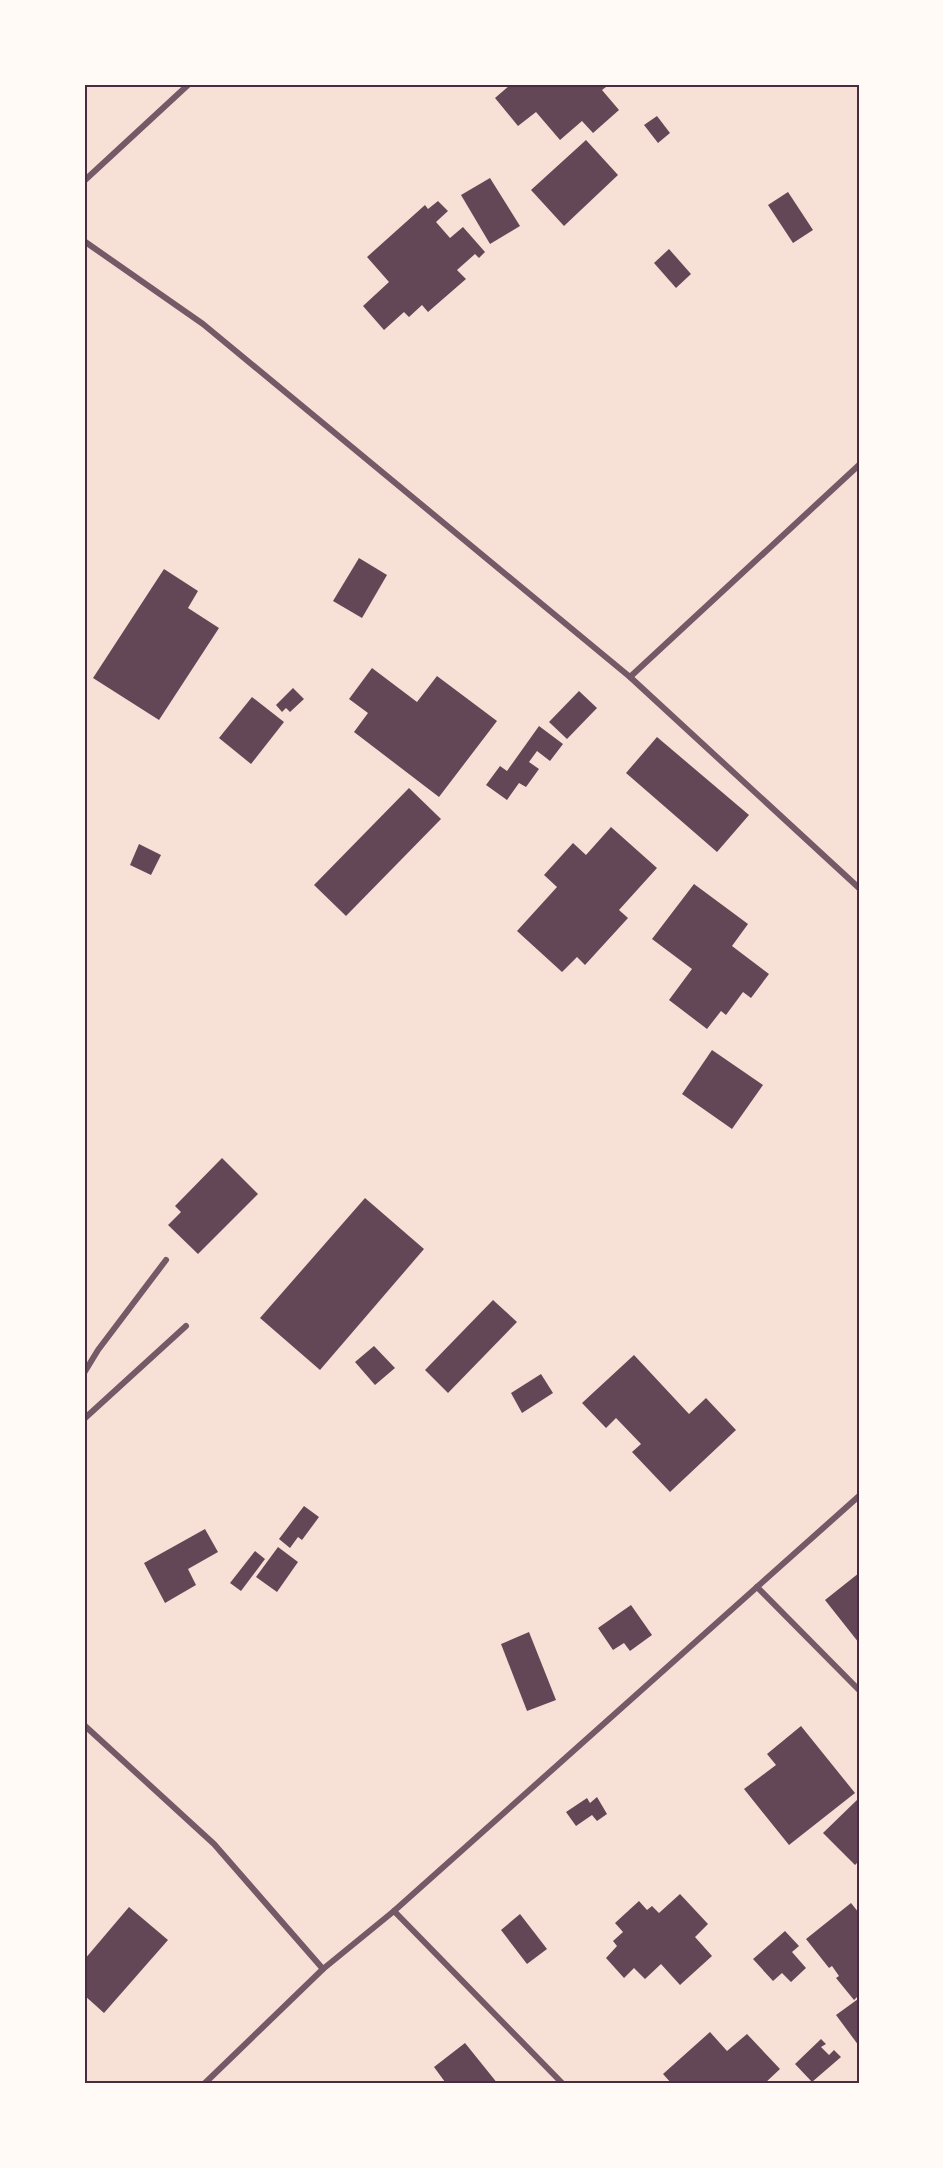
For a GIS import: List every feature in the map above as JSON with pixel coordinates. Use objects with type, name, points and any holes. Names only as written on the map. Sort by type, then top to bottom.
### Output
[{"type":"street","points":[[84,180],[189,84]]},
{"type":"street","points":[[84,241],[203,324],[630,677],[859,888]]},
{"type":"street","points":[[630,677],[859,465]]},
{"type":"street","points":[[84,1373],[98,1350],[166,1260]]},
{"type":"street","points":[[84,1419],[186,1326]]},
{"type":"street","points":[[204,2084],[323,1969],[394,1911],[859,1496]]},
{"type":"street","points":[[757,1587],[859,1689]]},
{"type":"street","points":[[84,1725],[214,1844],[323,1969]]},
{"type":"street","points":[[394,1911],[563,2084]]},
{"type":"building","points":[[509,84],[610,84],[602,90],[619,110],[593,133],[582,121],[560,140],[536,112],[518,126],[495,98]]},
{"type":"building","points":[[657,116],[670,133],[658,143],[644,125]]},
{"type":"building","points":[[586,140],[618,175],[564,226],[531,190]]},
{"type":"building","points":[[490,178],[520,226],[490,244],[461,195]]},
{"type":"building","points":[[788,192],[813,230],[793,243],[768,205]]},
{"type":"building","points":[[438,201],[448,211],[436,222],[450,238],[463,227],[485,252],[479,258],[475,254],[457,270],[466,279],[428,312],[422,305],[409,317],[404,312],[384,330],[363,306],[389,282],[367,257],[425,205],[428,209]]},
{"type":"building","points":[[669,249],[691,274],[676,288],[654,263]]},
{"type":"building","points":[[359,558],[387,575],[362,618],[333,601]]},
{"type":"building","points":[[164,569],[198,591],[188,608],[219,628],[159,720],[93,678]]},
{"type":"building","points":[[372,668],[417,702],[437,676],[497,721],[439,797],[354,732],[368,713],[349,699]]},
{"type":"building","points":[[293,688],[304,699],[290,712],[286,708],[282,712],[276,705]]},
{"type":"building","points":[[579,691],[597,708],[567,739],[549,722]]},
{"type":"building","points":[[252,697],[284,722],[251,764],[219,738]]},
{"type":"building","points":[[539,726],[563,744],[550,761],[537,751],[529,762],[539,769],[526,787],[519,783],[507,800],[486,785],[500,766],[507,771]]},
{"type":"building","points":[[657,737],[749,815],[717,852],[626,773]]},
{"type":"building","points":[[409,788],[441,819],[346,916],[314,885]]},
{"type":"building","points":[[611,827],[657,868],[619,910],[628,918],[585,965],[577,957],[562,972],[517,931],[557,887],[544,875],[573,843],[586,855]]},
{"type":"building","points":[[139,844],[161,855],[151,875],[130,865]]},
{"type":"building","points":[[694,884],[748,924],[732,946],[769,974],[751,998],[743,992],[726,1015],[721,1011],[707,1029],[669,1000],[692,969],[652,939]]},
{"type":"building","points":[[712,1050],[763,1085],[732,1129],[682,1094]]},
{"type":"building","points":[[222,1158],[258,1194],[198,1254],[168,1225],[181,1212],[175,1206]]},
{"type":"building","points":[[365,1198],[424,1249],[320,1370],[260,1318]]},
{"type":"building","points":[[493,1300],[517,1322],[448,1393],[425,1370]]},
{"type":"building","points":[[374,1346],[395,1368],[375,1385],[355,1362]]},
{"type":"building","points":[[634,1355],[689,1414],[706,1398],[736,1430],[670,1492],[632,1452],[641,1444],[616,1418],[606,1428],[582,1403]]},
{"type":"building","points":[[541,1374],[553,1393],[522,1413],[511,1393]]},
{"type":"building","points":[[304,1506],[319,1517],[302,1540],[298,1537],[290,1548],[279,1539]]},
{"type":"building","points":[[205,1529],[218,1552],[188,1569],[196,1585],[165,1603],[144,1563]]},
{"type":"building","points":[[278,1547],[298,1562],[277,1592],[256,1577]]},
{"type":"building","points":[[255,1551],[265,1559],[241,1591],[230,1583]]},
{"type":"building","points":[[859,1573],[859,1643],[825,1600]]},
{"type":"building","points":[[631,1605],[652,1635],[630,1651],[624,1643],[613,1650],[598,1628]]},
{"type":"building","points":[[529,1632],[556,1700],[527,1711],[501,1644]]},
{"type":"building","points":[[801,1726],[855,1793],[789,1845],[744,1789],[776,1765],[767,1754]]},
{"type":"building","points":[[597,1797],[607,1814],[597,1821],[592,1815],[576,1826],[566,1812],[587,1798],[590,1803]]},
{"type":"building","points":[[859,1798],[859,1861],[855,1865],[823,1833]]},
{"type":"building","points":[[680,1894],[708,1924],[695,1937],[712,1956],[680,1985],[661,1964],[645,1979],[634,1968],[624,1978],[606,1958],[617,1946],[613,1941],[623,1932],[615,1923],[639,1901],[647,1910],[652,1906],[659,1913]]},
{"type":"building","points":[[851,1903],[859,1913],[859,1995],[854,2000],[836,1978],[839,1976],[832,1966],[829,1968],[806,1939]]},
{"type":"building","points":[[129,1907],[168,1940],[104,2013],[84,1995],[84,1960]]},
{"type":"building","points":[[520,1914],[547,1949],[527,1964],[501,1930]]},
{"type":"building","points":[[785,1931],[799,1946],[792,1952],[806,1968],[791,1982],[782,1973],[773,1981],[753,1959]]},
{"type":"building","points":[[859,2000],[859,2046],[836,2015]]},
{"type":"building","points":[[710,2032],[727,2051],[747,2034],[780,2069],[764,2084],[672,2084],[663,2074]]},
{"type":"building","points":[[821,2039],[826,2044],[821,2047],[829,2055],[834,2050],[841,2057],[812,2082],[795,2064]]},
{"type":"building","points":[[465,2043],[498,2084],[443,2084],[445,2082],[434,2067]]}]
